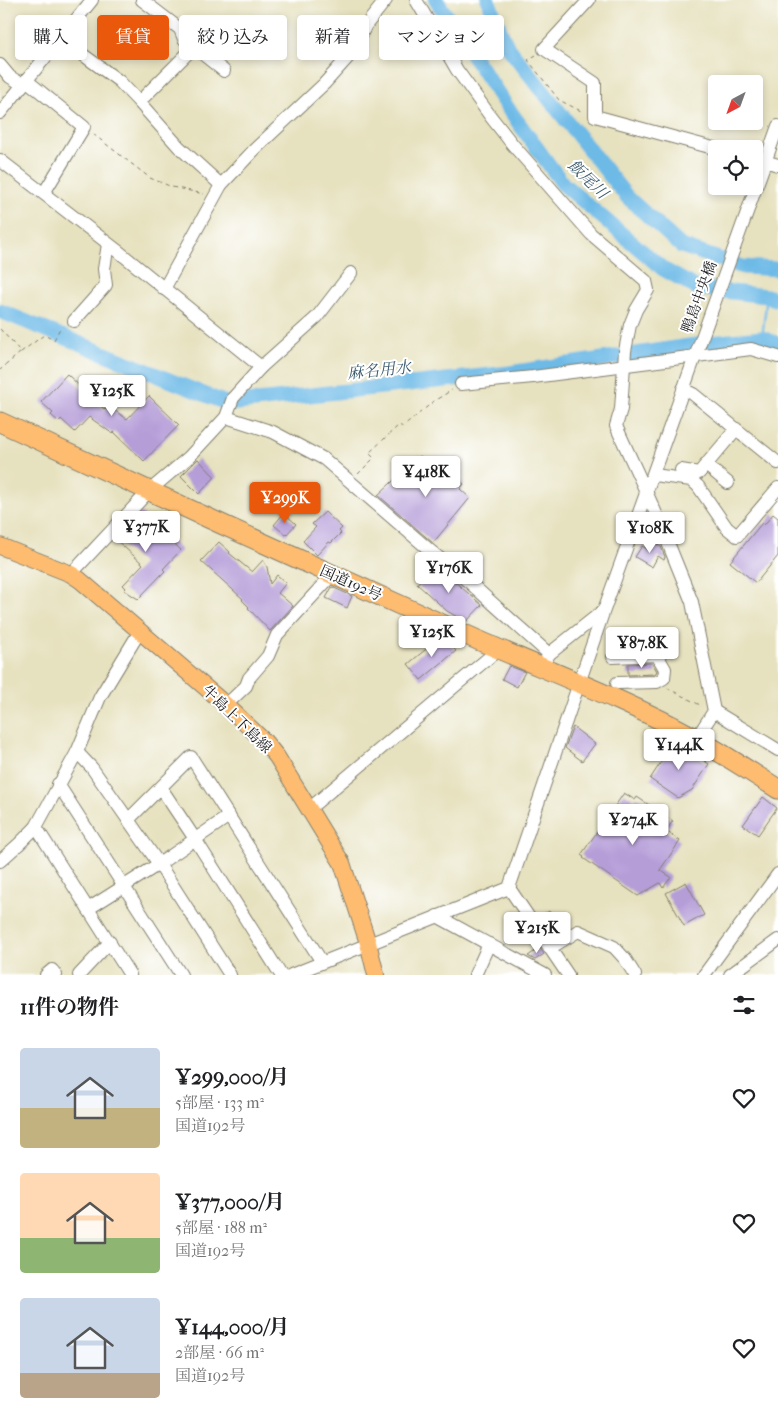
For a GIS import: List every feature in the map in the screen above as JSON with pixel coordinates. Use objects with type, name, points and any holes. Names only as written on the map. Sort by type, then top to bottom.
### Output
[{"type":"highway","name":"国道192号","points":[[0,422],[499,649],[545,661],[580,683],[696,739],[778,790]]},
{"type":"main road","name":"牛島上下島線","points":[[0,546],[71,574],[226,705],[264,741],[277,757],[342,863],[368,943],[376,975]]},
{"type":"street","points":[[79,15],[92,0]]},
{"type":"street","points":[[142,0],[179,28]]},
{"type":"street","points":[[164,289],[218,190],[256,149],[324,84],[352,54],[366,25],[386,0]]},
{"type":"street","points":[[416,0],[457,70],[513,145],[591,234],[646,281],[648,290],[636,310],[630,325],[620,409],[616,426],[647,492],[692,602],[714,711],[696,739]]},
{"type":"street","points":[[589,0],[544,49],[595,83],[595,116],[708,147]]},
{"type":"street","points":[[87,58],[119,81],[218,190]]},
{"type":"street","points":[[0,113],[42,60]]},
{"type":"street","points":[[139,102],[181,60]]},
{"type":"street","points":[[211,60],[224,70]]},
{"type":"street","points":[[0,64],[10,77],[24,82],[84,127],[44,193]]},
{"type":"street","name":"鴨島中央橋","points":[[763,154],[778,126]]},
{"type":"street","points":[[0,160],[44,193],[260,367]]},
{"type":"street","points":[[763,161],[778,165]]},
{"type":"street","name":"鴨島中央橋","points":[[508,888],[604,610],[731,256],[749,195]]},
{"type":"street","points":[[74,321],[106,285],[104,269],[108,244]]},
{"type":"street","points":[[71,574],[149,491],[188,457],[260,367],[317,317],[351,273]]},
{"type":"street","points":[[461,384],[625,359],[696,352],[751,349],[778,357]]},
{"type":"street","points":[[683,390],[693,394],[778,463]]},
{"type":"street","points":[[229,408],[324,459],[469,582],[545,661],[604,610]]},
{"type":"street","points":[[655,470],[699,473],[732,434]]},
{"type":"street","points":[[706,465],[728,483]]},
{"type":"street","points":[[655,470],[691,480],[698,486],[728,528],[737,536],[778,488]]},
{"type":"street","points":[[226,705],[246,686],[249,678],[268,656],[277,635],[332,574]]},
{"type":"street","points":[[0,861],[36,827],[77,752],[100,697],[140,631]]},
{"type":"street","points":[[309,809],[499,649]]},
{"type":"street","points":[[613,655],[657,655],[665,669],[664,678],[661,681],[616,682]]},
{"type":"street","points":[[714,711],[778,750]]},
{"type":"street","points":[[77,752],[92,768],[159,864],[230,975]]},
{"type":"street","points":[[128,820],[191,758],[322,962]]},
{"type":"street","points":[[58,784],[181,975]]},
{"type":"street","points":[[161,788],[196,839],[280,975]]},
{"type":"street","points":[[88,909],[159,864],[229,816]]},
{"type":"street","points":[[36,827],[130,975]]},
{"type":"street","points":[[704,975],[778,874]]},
{"type":"street","points":[[291,975],[310,971],[322,962],[508,888],[568,975]]},
{"type":"street","points":[[437,916],[545,975]]},
{"type":"street","points":[[550,948],[578,931],[614,947],[635,975]]},
{"type":"street","points":[[730,975],[778,940]]},
{"type":"street","points":[[79,975],[110,942]]},
{"type":"street","points":[[475,975],[489,944]]},
{"type":"street","points":[[46,975],[52,970],[56,975]]},
{"type":"path","points":[[544,49],[528,60],[559,100],[595,116]]},
{"type":"path","points":[[84,127],[150,178],[172,188],[190,192],[218,190]]},
{"type":"path","points":[[0,329],[21,352]]},
{"type":"path","points":[[0,370],[44,335],[54,340],[59,330]]},
{"type":"path","points":[[350,482],[374,458],[369,453],[399,426],[404,427],[434,401],[461,384]]},
{"type":"building","points":[[67,374],[105,410],[108,406],[127,419],[149,396],[179,425],[144,461],[114,432],[113,434],[89,417],[75,432],[61,419],[59,422],[51,415],[53,413],[41,402]]},
{"type":"building","points":[[420,456],[444,476],[448,471],[464,484],[460,489],[470,498],[433,543],[378,495],[405,470],[407,471]]},
{"type":"building","points":[[198,459],[215,477],[199,494],[181,476]]},
{"type":"building","points":[[140,512],[181,550],[163,569],[165,571],[138,599],[124,590],[126,588],[123,585],[143,564],[115,539]]},
{"type":"building","points":[[325,512],[342,528],[339,531],[341,533],[317,555],[303,541],[316,527],[312,524]]},
{"type":"building","points":[[284,513],[296,524],[286,535],[274,525]]},
{"type":"building","points":[[773,514],[778,518],[778,556],[756,583],[730,562],[762,523],[764,525]]},
{"type":"building","points":[[219,542],[252,572],[263,560],[267,567],[270,584],[277,575],[286,583],[278,593],[293,606],[270,631],[248,608],[243,599],[201,561]]},
{"type":"building","points":[[653,542],[661,547],[665,557],[664,560],[658,556],[652,567],[635,557],[642,546],[649,550]]},
{"type":"building","points":[[434,564],[482,605],[466,622],[447,611],[417,584]]},
{"type":"building","points":[[332,587],[352,596],[347,608],[326,598]]},
{"type":"building","points":[[442,636],[456,651],[421,680],[408,664]]},
{"type":"building","points":[[652,663],[657,671],[655,674],[628,675],[628,664]]},
{"type":"building","points":[[509,666],[525,672],[517,687],[502,679]]},
{"type":"building","points":[[573,727],[595,744],[582,761],[565,748]]},
{"type":"building","points":[[675,741],[709,764],[692,790],[678,798],[650,779]]},
{"type":"building","points":[[624,793],[635,800],[637,797],[673,821],[666,831],[680,841],[660,870],[671,877],[663,888],[660,883],[638,896],[581,855]]},
{"type":"building","points":[[763,797],[777,808],[758,835],[743,825]]},
{"type":"building","points":[[686,882],[704,915],[684,926],[666,893]]},
{"type":"building","points":[[549,911],[563,931],[552,937],[539,918]]},
{"type":"building","points":[[540,948],[544,954],[535,960],[528,956]]},
{"type":"waterway","name":"飯尾川","points":[[436,0],[507,107],[563,184],[663,269],[697,288],[767,296],[778,300]]},
{"type":"waterway","name":"麻名用水","points":[[488,0],[507,46],[627,197],[681,246],[743,267],[778,269]]},
{"type":"waterway","points":[[762,338],[767,296]]},
{"type":"waterway","name":"麻名用水","points":[[0,311],[228,404],[509,373],[709,343],[762,338],[778,344]]}]
